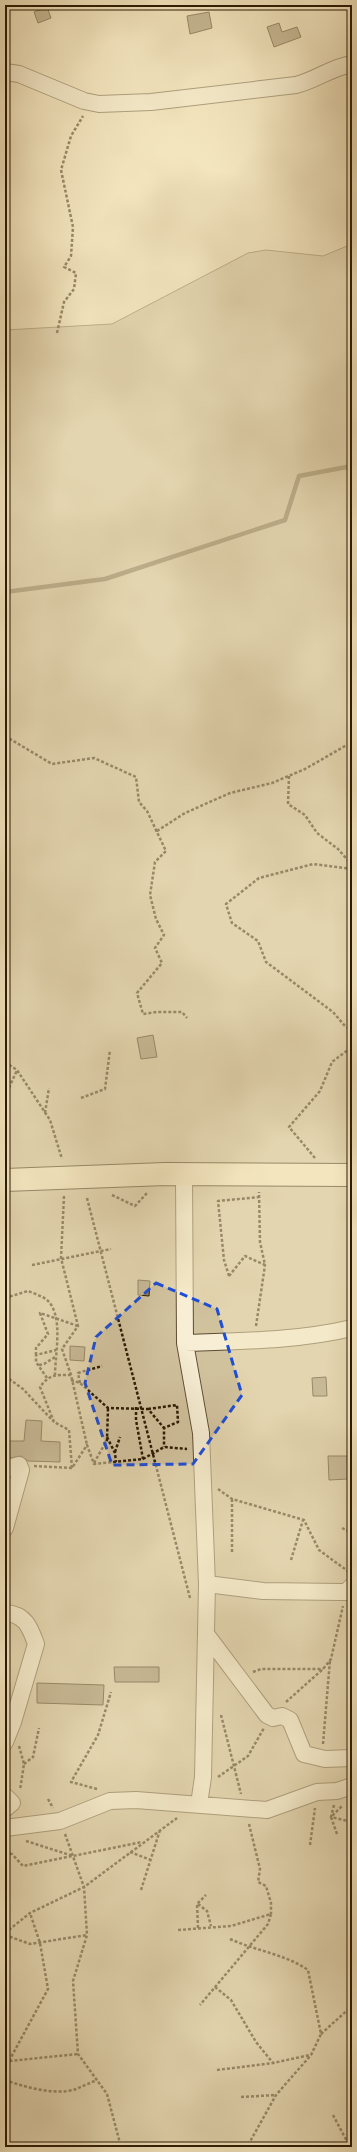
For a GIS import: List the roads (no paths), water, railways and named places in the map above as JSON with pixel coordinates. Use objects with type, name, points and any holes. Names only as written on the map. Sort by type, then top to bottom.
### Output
[{"type":"main road","points":[[5,1180],[184,1175],[352,1175]]},
{"type":"street","points":[[5,72],[19,74],[91,103],[151,102],[296,85],[312,80],[344,65],[352,64]]},
{"type":"street","points":[[184,1175],[185,1343],[201,1433],[207,1584],[203,1777],[199,1804]]},
{"type":"street","points":[[185,1343],[253,1341],[324,1334],[352,1328]]},
{"type":"street","points":[[5,1528],[21,1476],[12,1467]]},
{"type":"street","points":[[207,1584],[263,1591],[349,1589]]},
{"type":"street","points":[[5,1613],[14,1614],[24,1619],[36,1644],[13,1722],[5,1742]]},
{"type":"street","points":[[206,1634],[267,1715],[273,1718],[282,1716],[290,1720],[304,1754],[325,1759],[352,1758]]},
{"type":"street","points":[[5,1828],[60,1821],[110,1801],[136,1800],[267,1810],[317,1792],[345,1792]]},
{"type":"street","points":[[5,1809],[12,1803],[13,1796]]},
{"type":"waterway","points":[[5,592],[105,579],[285,520],[299,476],[352,466]]}]
